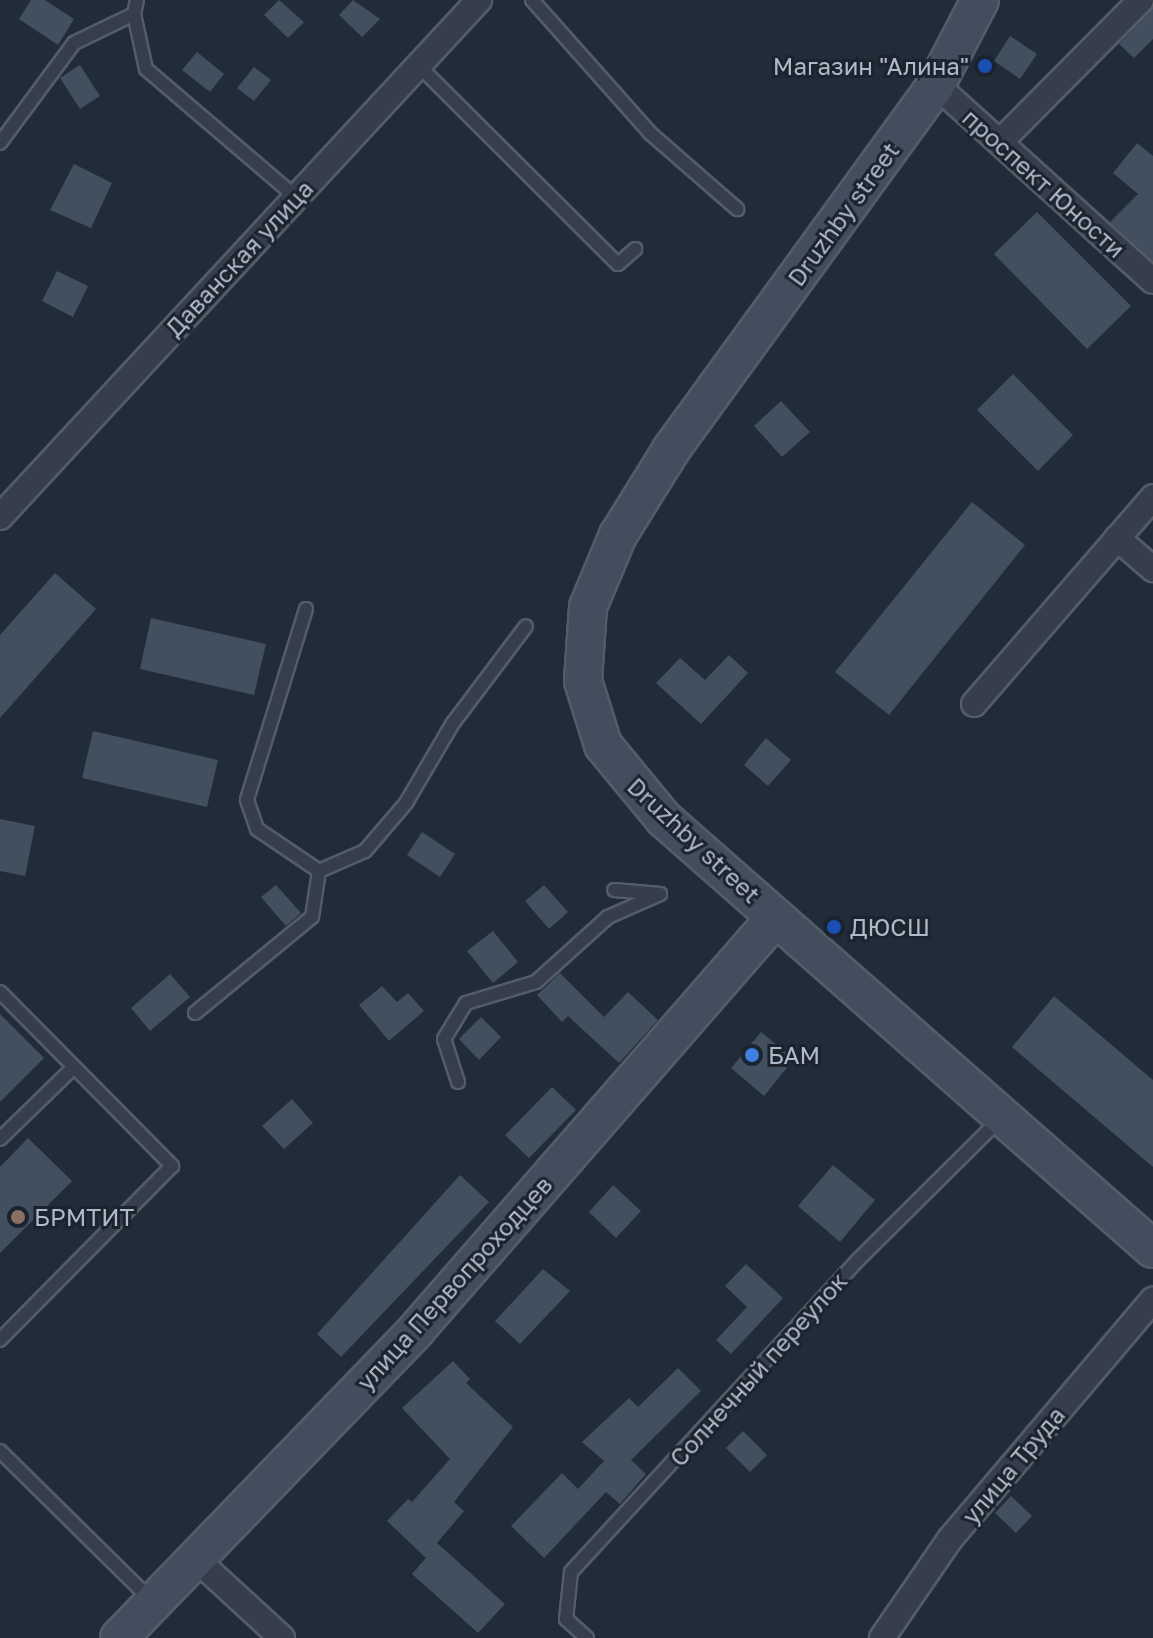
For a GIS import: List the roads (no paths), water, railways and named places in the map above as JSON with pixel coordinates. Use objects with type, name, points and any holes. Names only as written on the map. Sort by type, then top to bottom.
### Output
[{"type":"street","name":"Даванская улица","points":[[0,517],[479,0]]},
{"type":"street","name":"Druzhby street","points":[[980,0],[936,85],[641,495],[603,566],[585,620],[583,681],[596,728],[614,762],[664,819],[1153,1249]]},
{"type":"street","points":[[1000,142],[1141,0]]},
{"type":"street","name":"проспект Юности","points":[[936,85],[1153,281]]},
{"type":"street","points":[[974,704],[1153,497]]},
{"type":"street","points":[[1117,538],[1153,569]]},
{"type":"street","name":"улица Первопроходцев","points":[[119,1638],[417,1329],[776,917]]},
{"type":"street","name":"улица Труда","points":[[882,1638],[950,1539],[1153,1300]]},
{"type":"street","points":[[196,1559],[282,1638]]},
{"type":"lane","points":[[137,0],[134,14],[146,69],[296,197]]},
{"type":"lane","points":[[532,0],[650,133],[737,209]]},
{"type":"lane","points":[[0,143],[74,43],[134,14]]},
{"type":"lane","points":[[418,65],[618,264],[635,249]]},
{"type":"lane","points":[[306,609],[247,800],[257,829],[319,871]]},
{"type":"lane","points":[[319,871],[365,851],[406,803],[453,723],[526,626]]},
{"type":"lane","points":[[195,1013],[312,917],[319,871]]},
{"type":"lane","points":[[458,1082],[444,1039],[466,1003],[536,982],[608,917],[660,894],[614,890]]},
{"type":"lane","points":[[0,992],[172,1166],[0,1340]]},
{"type":"lane","points":[[0,1139],[73,1068]]},
{"type":"lane","name":"Солнечный переулок","points":[[587,1638],[566,1619],[571,1572],[858,1260],[1002,1117]]},
{"type":"lane","points":[[0,1451],[153,1602]]},
{"type":"place","name":"Магазин \"Алина\"","points":[[985,66]]},
{"type":"place","name":"ДЮСШ","points":[[834,927]]},
{"type":"place","name":"БАМ","points":[[752,1055]]},
{"type":"place","name":"БРМТИТ","points":[[18,1217]]}]
